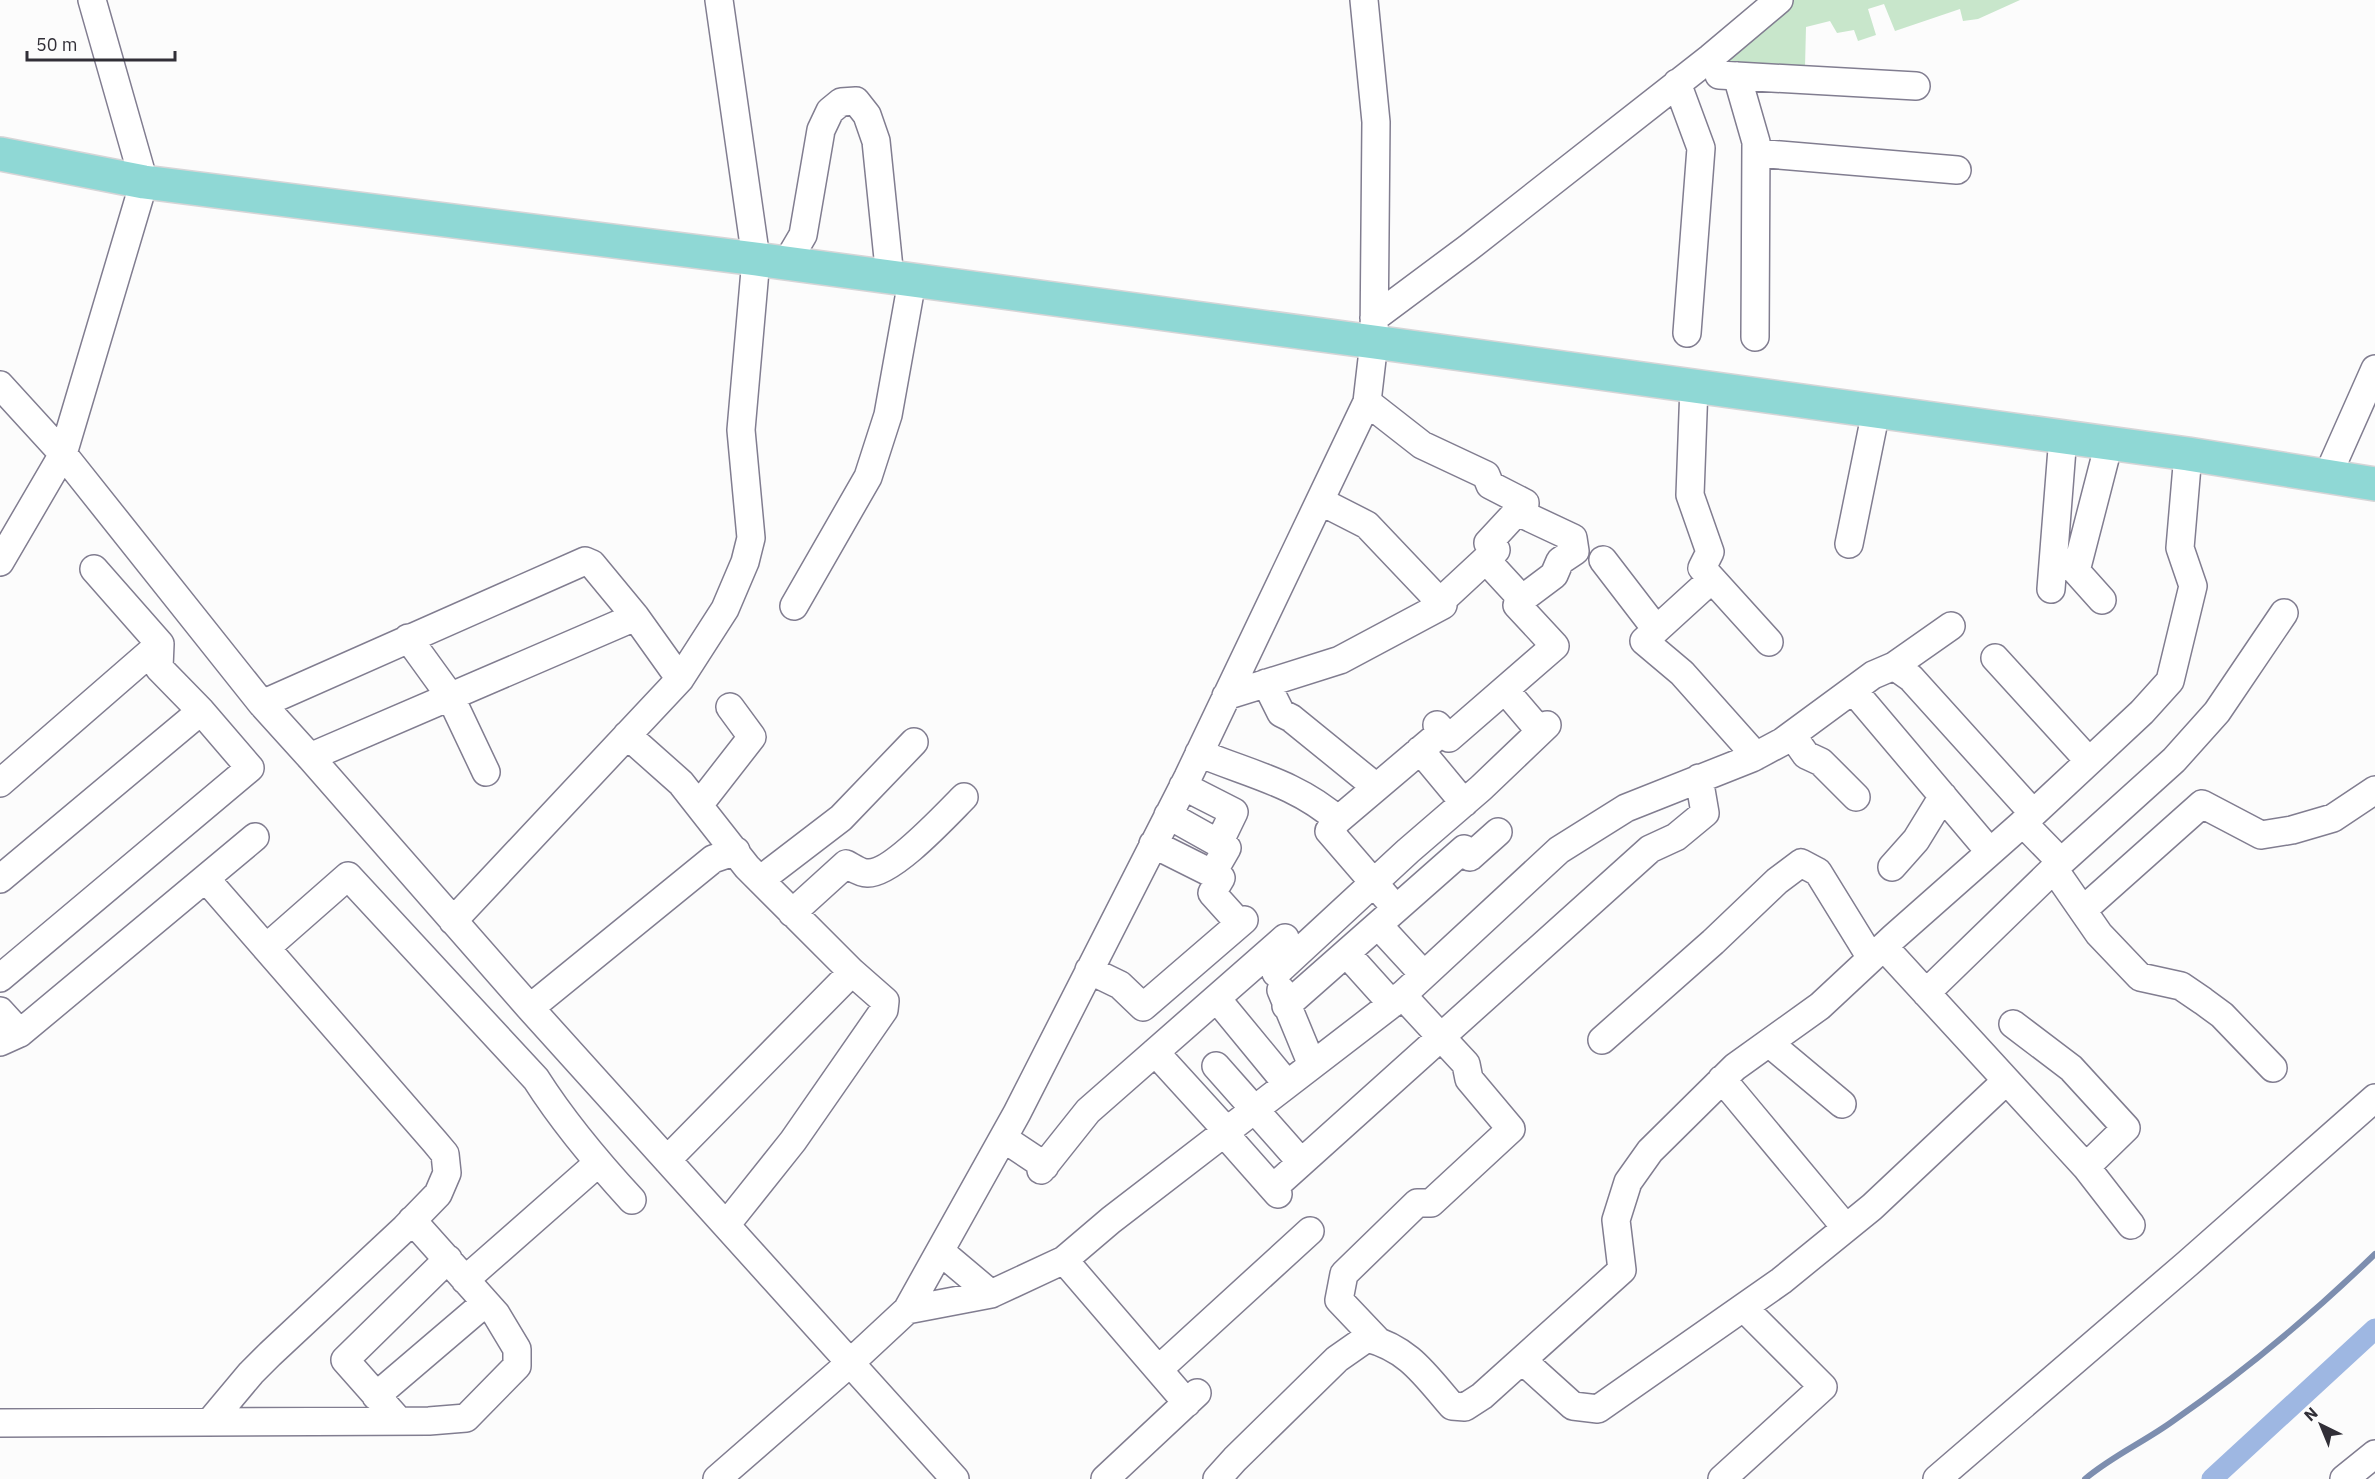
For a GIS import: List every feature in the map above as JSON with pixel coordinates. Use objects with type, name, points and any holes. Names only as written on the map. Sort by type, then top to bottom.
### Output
[{"type":"main road","points":[[0,154],[144,182],[901,279],[1374,330],[1694,386],[2063,436],[2375,484]]},
{"type":"street","points":[[0,562],[63,453],[144,182],[92,0]]},
{"type":"street","points":[[453,921],[680,679],[725,609],[745,562],[751,538],[741,430],[771,261],[719,0]]},
{"type":"street","points":[[717,1479],[850,1364],[907,1310],[1003,1138],[1183,786],[1367,402],[1374,330],[1376,122],[1364,0]]},
{"type":"street","points":[[1374,330],[1468,248],[1779,0]]},
{"type":"street","points":[[1684,78],[1737,76],[1916,86]]},
{"type":"street","points":[[1737,76],[1756,153],[1755,337]]},
{"type":"street","points":[[1684,78],[1701,148],[1687,333]]},
{"type":"street","points":[[771,261],[803,235],[821,130],[830,111],[841,102],[856,101],[867,115],[876,141],[901,279],[888,415],[868,477],[794,606]]},
{"type":"street","points":[[1756,153],[1957,170]]},
{"type":"street","points":[[2327,477],[2375,369]]},
{"type":"street","points":[[1694,386],[1690,495],[1710,552],[1702,568],[1769,642]]},
{"type":"street","points":[[1,387],[63,453],[261,704],[310,756],[530,1008],[955,1479]]},
{"type":"street","points":[[1367,402],[1422,445],[1486,475],[1490,485],[1525,503]]},
{"type":"street","points":[[1849,544],[1876,411]]},
{"type":"street","points":[[2051,589],[2063,436]]},
{"type":"street","points":[[2102,600],[2076,571],[2109,443]]},
{"type":"street","points":[[1217,1479],[1337,1359],[1367,1338],[1387,1343],[1410,1359],[1452,1406],[1466,1407],[1482,1396],[1622,1270],[1616,1220],[1628,1182],[1650,1151],[1735,1067],[1820,1006],[1877,952],[2028,818],[2142,712],[2170,681],[2193,586],[2180,548],[2188,454]]},
{"type":"street","points":[[1226,696],[1340,660],[1443,605],[1368,525],[1320,501]]},
{"type":"street","points":[[1440,602],[1496,550],[1488,543],[1525,503]]},
{"type":"street","points":[[1424,975],[1387,917],[1374,883],[1329,831],[1338,820],[1420,750],[1440,728],[1449,738],[1555,646],[1517,605],[1554,575],[1560,561],[1575,551],[1573,538],[1524,515],[1525,503]]},
{"type":"street","points":[[1486,560],[1522,599]]},
{"type":"street","points":[[1603,560],[1656,629]]},
{"type":"street","points":[[261,704],[585,561],[592,564],[635,617],[680,679]]},
{"type":"street","points":[[0,978],[250,768],[201,711],[159,668],[160,644],[94,569]]},
{"type":"street","points":[[1712,579],[1644,641],[1682,673],[1756,756]]},
{"type":"street","points":[[1926,993],[2057,865],[2182,752],[2217,712],[2284,613]]},
{"type":"street","points":[[310,756],[635,617]]},
{"type":"street","points":[[907,1310],[991,1294],[1064,1260],[1111,1220],[1397,999],[1559,850],[1626,808],[1756,756],[1792,735],[1873,675],[1894,666],[1952,626]]},
{"type":"street","points":[[408,638],[450,696],[486,772]]},
{"type":"street","points":[[0,783],[160,644]]},
{"type":"street","points":[[1995,658],[2089,761]]},
{"type":"street","points":[[1894,666],[1927,693],[2028,818],[2082,910],[2099,934],[2140,977],[2181,986],[2222,1015],[2273,1068]]},
{"type":"street","points":[[1266,683],[1281,713],[1292,718],[1376,788]]},
{"type":"street","points":[[1003,1138],[1043,1168],[1088,1111],[1155,1052],[1217,999],[1374,883],[1544,728],[1505,690]]},
{"type":"street","points":[[1853,690],[1990,852]]},
{"type":"street","points":[[699,805],[752,737],[730,707]]},
{"type":"street","points":[[0,879],[201,711]]},
{"type":"street","points":[[627,735],[681,783],[747,867],[852,972],[885,1001],[884,1010],[793,1141],[726,1225]]},
{"type":"street","points":[[1792,735],[1806,755],[1821,762],[1856,797]]},
{"type":"street","points":[[760,880],[841,818],[914,742]]},
{"type":"street","points":[[1420,750],[1464,802]]},
{"type":"street","points":[[1199,753],[1289,787],[1320,803],[1338,820]]},
{"type":"street","points":[[1155,1052],[1275,1191],[1301,1162],[1650,849],[1676,837],[1705,813],[1699,778]]},
{"type":"street","points":[[1183,786],[1234,812],[1219,843]]},
{"type":"street","points":[[2082,910],[2202,804],[2261,835],[2292,830],[2332,818],[2375,790]]},
{"type":"street","points":[[1892,867],[1916,840],[1943,796]]},
{"type":"street","points":[[792,913],[846,864],[866,873],[881,871],[919,841],[964,797]]},
{"type":"street","points":[[1168,815],[1227,848],[1212,874]]},
{"type":"street","points":[[1287,1006],[1464,849],[1470,857],[1498,832]]},
{"type":"street","points":[[0,1011],[10,1037],[255,837]]},
{"type":"street","points":[[1153,844],[1221,878],[1212,893],[1265,965],[1287,1006],[1312,1065]]},
{"type":"street","points":[[530,1008],[713,859],[736,851]]},
{"type":"street","points":[[1408,851],[1431,878]]},
{"type":"street","points":[[1602,1040],[1713,942],[1777,881],[1801,863],[1818,872],[1877,952],[1926,993],[2086,1167],[2131,1225]]},
{"type":"street","points":[[266,948],[348,876],[536,1079],[552,1105],[598,1163],[632,1200]]},
{"type":"street","points":[[206,879],[445,1154],[447,1173],[438,1194],[251,1373],[210,1422]]},
{"type":"street","points":[[1089,970],[1120,986],[1143,1007],[1237,925]]},
{"type":"street","points":[[1265,965],[1285,938]]},
{"type":"street","points":[[1347,954],[1440,1036],[1466,1064],[1469,1079],[1511,1129],[1431,1203],[1417,1203],[1344,1274],[1339,1300],[1377,1340]]},
{"type":"street","points":[[667,1160],[852,972]]},
{"type":"street","points":[[1217,999],[1287,1084]]},
{"type":"street","points":[[1147,1004],[1176,1035]]},
{"type":"street","points":[[2013,1024],[2071,1068],[2126,1128],[2086,1167]]},
{"type":"street","points":[[1769,1043],[1842,1104]]},
{"type":"street","points":[[1216,1066],[1301,1162]]},
{"type":"street","points":[[1722,1079],[1846,1228]]},
{"type":"street","points":[[1522,1360],[1574,1406],[1598,1409],[1744,1308],[1846,1228],[1872,1207],[2006,1080]]},
{"type":"street","points":[[1937,1479],[2187,1264],[2375,1098]]},
{"type":"street","points":[[465,1280],[598,1163]]},
{"type":"street","points":[[0,1423],[399,1422],[466,1418],[517,1366],[517,1349],[512,1338],[485,1303],[412,1220]]},
{"type":"street","points":[[1159,1369],[1310,1231]]},
{"type":"street","points":[[940,1251],[991,1294]]},
{"type":"street","points":[[399,1422],[345,1360],[447,1259]]},
{"type":"street","points":[[1064,1260],[1159,1369],[1192,1398],[1105,1479]]},
{"type":"street","points":[[376,1396],[485,1303]]},
{"type":"street","points":[[1722,1479],[1823,1387],[1744,1308]]},
{"type":"green space","points":[[1769,0],[2020,0],[1978,19],[1963,21],[1960,9],[1895,31],[1884,4],[1868,9],[1876,35],[1858,41],[1854,30],[1837,33],[1830,21],[1806,27],[1805,67],[1730,70],[1710,49]]},
{"type":"waterway","points":[[2085,1479],[2106,1463],[2162,1429],[2252,1362],[2327,1299],[2375,1254]]},
{"type":"waterway","points":[[2212,1479],[2375,1329]]}]
